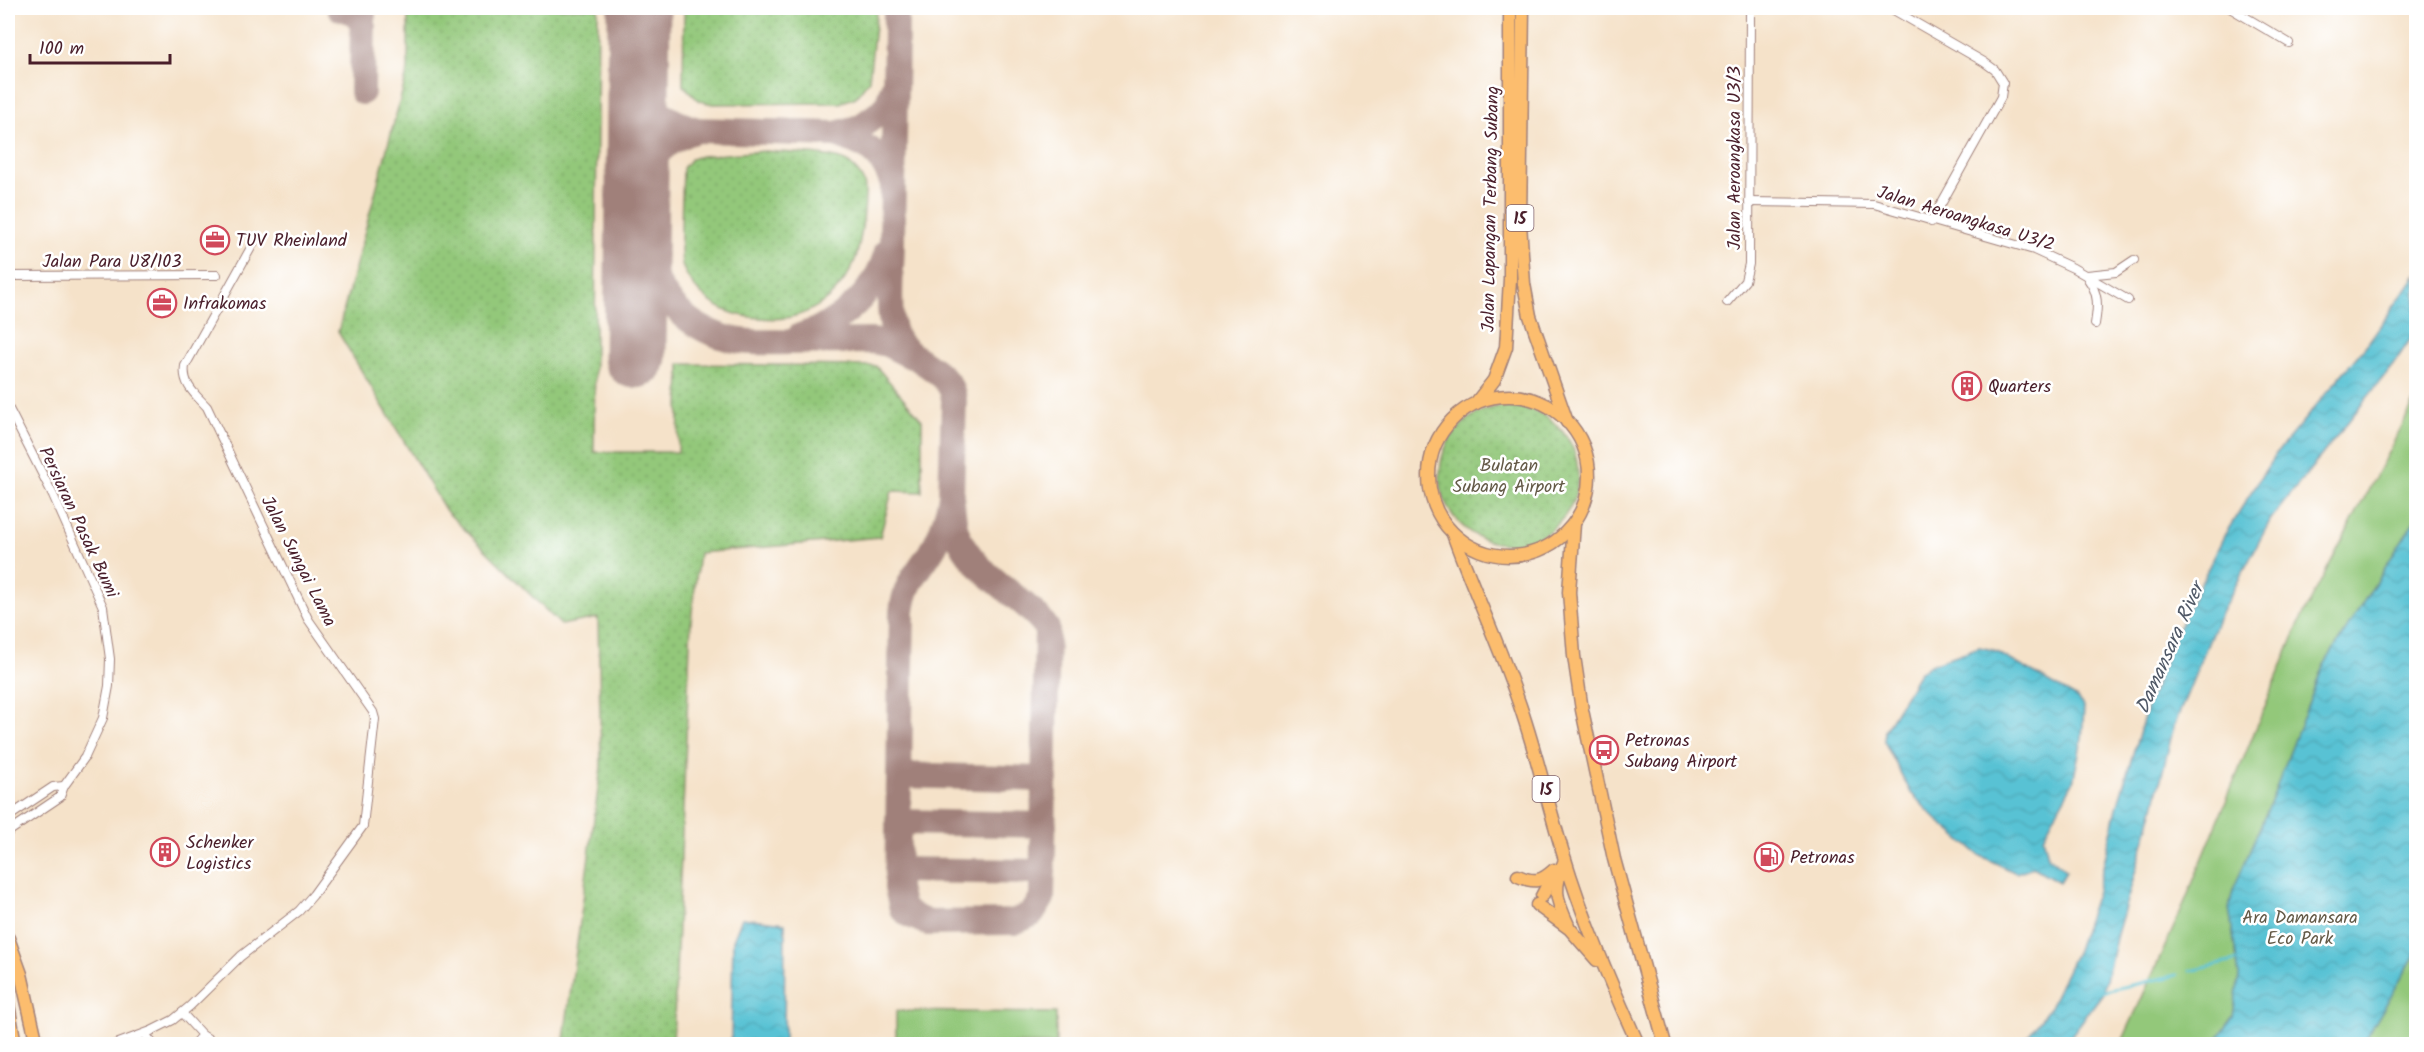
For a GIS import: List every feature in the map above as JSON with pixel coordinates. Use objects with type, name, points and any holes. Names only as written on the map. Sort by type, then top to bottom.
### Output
[{"type":"main road","name":"Jalan Lapangan Terbang Subang","points":[[1476,403],[1494,380],[1506,347],[1510,279],[1510,8]]},
{"type":"main road","name":"Jalan Lapangan Terbang Subang","points":[[1523,8],[1520,223],[1524,284],[1530,316],[1567,422]]},
{"type":"main road","name":"15","points":[[1453,534],[1472,547],[1493,555],[1516,556],[1538,551],[1558,540],[1574,524],[1586,498],[1589,479],[1588,463],[1582,446],[1567,422],[1548,407],[1525,398],[1500,397],[1476,403],[1457,415],[1442,432],[1432,452],[1429,473],[1431,496],[1440,516],[1453,534],[1472,588],[1518,698],[1564,856],[1603,968],[1638,1044]]},
{"type":"main road","name":"15","points":[[1574,524],[1569,592],[1574,656],[1582,710],[1614,859],[1665,1044]]},
{"type":"main road","points":[[1564,856],[1539,901],[1570,929],[1603,968]]},
{"type":"main road","points":[[1564,856],[1556,894],[1570,929]]},
{"type":"main road","points":[[1518,876],[1534,882],[1542,880],[1556,869]]},
{"type":"main road","points":[[8,938],[21,974],[36,1031],[37,1044]]},
{"type":"main road","points":[[8,1004],[15,1044]]},
{"type":"street","name":"Jalan Aeroangkasa U3/3","points":[[1727,302],[1738,291],[1748,273],[1750,8]]},
{"type":"street","points":[[1890,8],[1995,70],[2003,83],[2001,97],[1931,222]]},
{"type":"street","points":[[2230,8],[2289,43]]},
{"type":"street","name":"Jalan Aeroangkasa U3/2","points":[[1749,202],[1862,203],[2034,250],[2086,275],[2128,300]]},
{"type":"street","name":"Jalan Sungai Lama","points":[[116,1044],[145,1034],[173,1020],[241,956],[299,911],[363,826],[375,718],[308,619],[207,407],[188,386],[184,376],[185,366],[253,244]]},
{"type":"street","points":[[2096,324],[2099,303],[2095,288],[2086,275],[2116,272],[2134,260]]},
{"type":"street","name":"Jalan Para U8/103","points":[[8,276],[217,275]]},
{"type":"street","name":"Persiaran Pasak Bumi","points":[[8,407],[52,495],[103,607],[108,632],[109,686],[103,718],[85,757],[64,786],[60,798],[8,832]]},
{"type":"street","name":"Persiaran Pasak Bumi","points":[[8,817],[53,788],[64,786]]},
{"type":"street","points":[[182,1012],[202,1035],[217,1044]]},
{"type":"street","points":[[36,1031],[44,1044]]},
{"type":"street","points":[[145,1034],[153,1044]]},
{"type":"street","points":[[194,1044],[202,1035]]},
{"type":"green space","points":[[408,8],[598,8],[594,452],[678,452],[680,364],[876,366],[922,420],[922,492],[892,491],[880,537],[699,553],[691,621],[673,1044],[600,1044],[564,1039],[601,767],[598,618],[561,625],[446,511],[338,332],[408,70]]},
{"type":"green space","points":[[684,8],[877,8],[869,80],[856,97],[840,103],[713,104],[699,101],[683,85]]},
{"type":"green space","points":[[766,151],[820,155],[840,159],[857,171],[863,180],[865,189],[859,244],[855,260],[847,276],[830,296],[816,307],[797,316],[777,319],[734,314],[716,305],[694,286],[683,268],[682,261],[683,168],[691,159],[701,156]]},
{"type":"green space","name":"Ara Damansara Eco Park","points":[[2416,399],[2416,1042],[2415,1044],[2121,1044],[2181,911],[2300,621]]},
{"type":"green space","name":"Bulatan Subang Airport","points":[[1509,406],[1535,412],[1558,426],[1572,449],[1578,475],[1572,501],[1558,524],[1535,538],[1509,544],[1483,538],[1460,524],[1446,501],[1440,475],[1446,449],[1460,426],[1483,412]]},
{"type":"green space","points":[[896,1011],[1056,1013],[1056,1044],[896,1044]]},
{"type":"water","points":[[2416,275],[2416,331],[2393,365],[2271,519],[2218,619],[2174,726],[2103,993],[2065,1044],[2018,1044],[2028,1036],[2050,1007],[2077,950],[2098,888],[2118,804],[2148,703],[2179,627],[2225,534],[2275,455],[2368,343]]},
{"type":"water","name":"Ara Damansara Eco Park","points":[[2416,518],[2416,953],[2363,1044],[2214,1044],[2233,1016],[2239,976],[2229,908],[2233,890],[2272,799],[2322,668]]},
{"type":"water","points":[[1979,647],[1993,650],[2076,697],[2084,707],[2082,739],[2073,782],[2043,837],[2048,856],[2066,871],[2059,882],[2033,867],[2016,873],[1979,855],[1936,819],[1911,793],[1884,741],[1885,730],[1919,673],[1932,664]]},
{"type":"water","points":[[742,918],[785,923],[784,1044],[731,1044],[733,940]]},
{"type":"waterway","points":[[2190,971],[2236,961]]},
{"type":"waterway","points":[[2100,992],[2177,975]]},
{"type":"taxiway","points":[[340,8],[355,13],[363,25]]},
{"type":"taxiway","points":[[362,92],[363,8]]},
{"type":"taxiway","points":[[896,8],[891,320],[898,340],[905,349],[944,379],[951,388],[954,400],[951,496],[948,509],[935,545],[910,583],[902,612],[897,888],[902,909],[928,923],[1014,922],[1032,914],[1042,898],[1047,628],[1024,604],[974,561],[964,548],[957,533],[951,496]]},
{"type":"taxiway","points":[[638,69],[647,93],[658,110],[674,121],[698,130],[836,134],[860,127],[878,114],[887,105],[894,85]]},
{"type":"taxiway","points":[[637,178],[663,148],[679,137],[698,130]]},
{"type":"taxiway","points":[[836,134],[872,151],[883,164],[893,184]]},
{"type":"taxiway","points":[[637,222],[647,260],[664,294],[676,309],[707,331],[727,338],[751,342],[873,341],[887,344],[911,356]]},
{"type":"taxiway","points":[[800,336],[829,324],[854,305],[874,280],[887,251]]},
{"type":"taxiway","points":[[899,775],[1045,779]]},
{"type":"taxiway","points":[[898,822],[1044,825]]},
{"type":"taxiway","points":[[897,870],[1043,872]]},
{"type":"runway","points":[[635,357],[639,8]]},
{"type":"place","name":"TUV Rheinland","points":[[215,240]]},
{"type":"place","name":"Infrakomas","points":[[162,303]]},
{"type":"place","name":"Quarters","points":[[1967,386]]},
{"type":"place","name":"Petronas Subang Airport","points":[[1604,750]]},
{"type":"place","name":"Schenker Logistics","points":[[165,852]]},
{"type":"place","name":"Petronas","points":[[1769,857]]},
{"type":"water label","name":"Damansara River","points":[[2169,648]]}]
